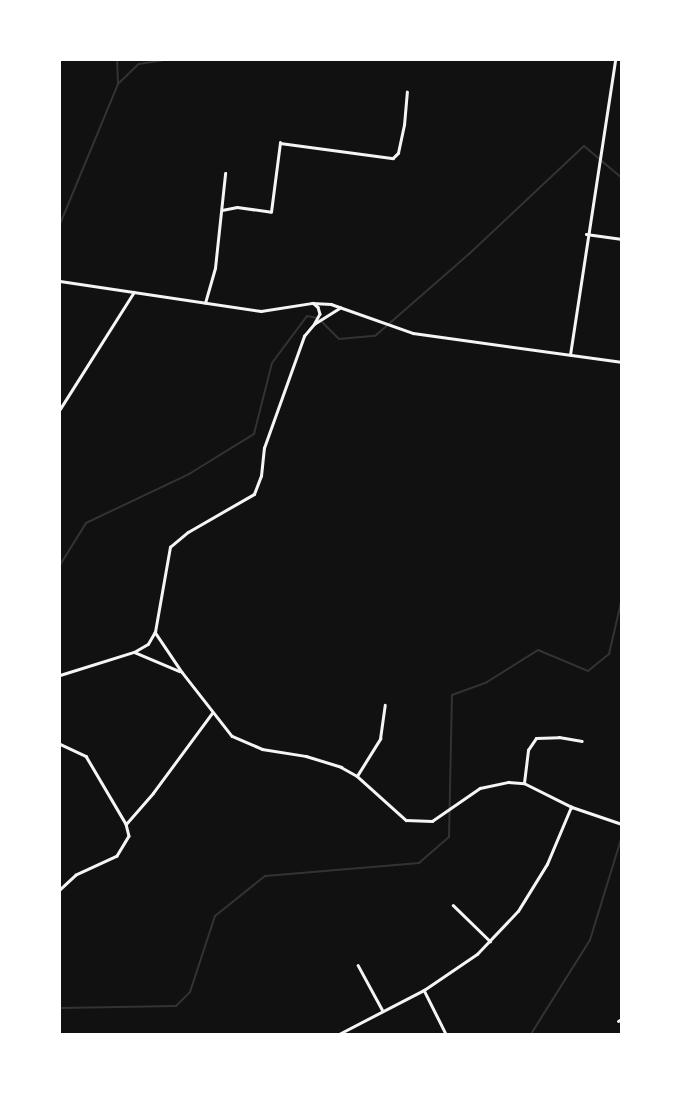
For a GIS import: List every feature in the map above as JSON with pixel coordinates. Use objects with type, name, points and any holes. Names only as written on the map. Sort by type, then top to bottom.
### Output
[{"type":"street","points":[[570,355],[586,234],[615,60]]},
{"type":"street","points":[[222,210],[237,207],[271,212],[279,143],[386,158],[398,153],[407,92]]},
{"type":"street","points":[[205,303],[215,268],[225,174]]},
{"type":"street","points":[[586,234],[621,239]]},
{"type":"street","points":[[60,281],[261,311],[313,303],[342,307],[413,333],[621,362]]},
{"type":"street","points":[[60,408],[134,292]]},
{"type":"street","points":[[60,675],[134,652],[148,644],[155,632],[170,547],[188,532],[254,494],[261,476],[264,448],[304,336],[320,314],[313,303]]},
{"type":"street","points":[[313,326],[342,307]]},
{"type":"street","points":[[155,632],[182,672],[232,736],[248,745],[331,762],[357,776],[399,815],[416,822],[432,821],[480,788],[494,783],[524,783],[572,807],[621,824]]},
{"type":"street","points":[[134,652],[182,672]]},
{"type":"street","points":[[357,776],[380,739],[385,705]]},
{"type":"street","points":[[126,824],[153,793],[213,712]]},
{"type":"street","points":[[524,783],[528,750],[536,738],[559,737],[582,741]]},
{"type":"street","points":[[60,744],[86,756],[126,824],[128,836],[117,856],[76,875],[60,890]]},
{"type":"street","points":[[339,1034],[458,970],[490,941],[518,911],[547,864],[572,807]]},
{"type":"street","points":[[453,905],[490,941]]},
{"type":"street","points":[[358,965],[383,1011]]},
{"type":"street","points":[[424,990],[446,1034]]},
{"type":"waterway","points":[[60,224],[118,84],[117,60]]},
{"type":"waterway","points":[[119,83],[139,64],[163,60]]},
{"type":"waterway","points":[[322,322],[339,339],[375,336],[469,254],[584,146],[622,178]]},
{"type":"waterway","points":[[60,565],[86,523],[189,474],[254,434],[272,363],[307,316],[318,318]]},
{"type":"waterway","points":[[60,1008],[176,1006],[190,992],[215,916],[265,876],[419,863],[449,837],[452,695],[487,682],[538,650],[588,671],[609,654],[622,598]]},
{"type":"waterway","points":[[531,1034],[590,940],[622,836]]}]
